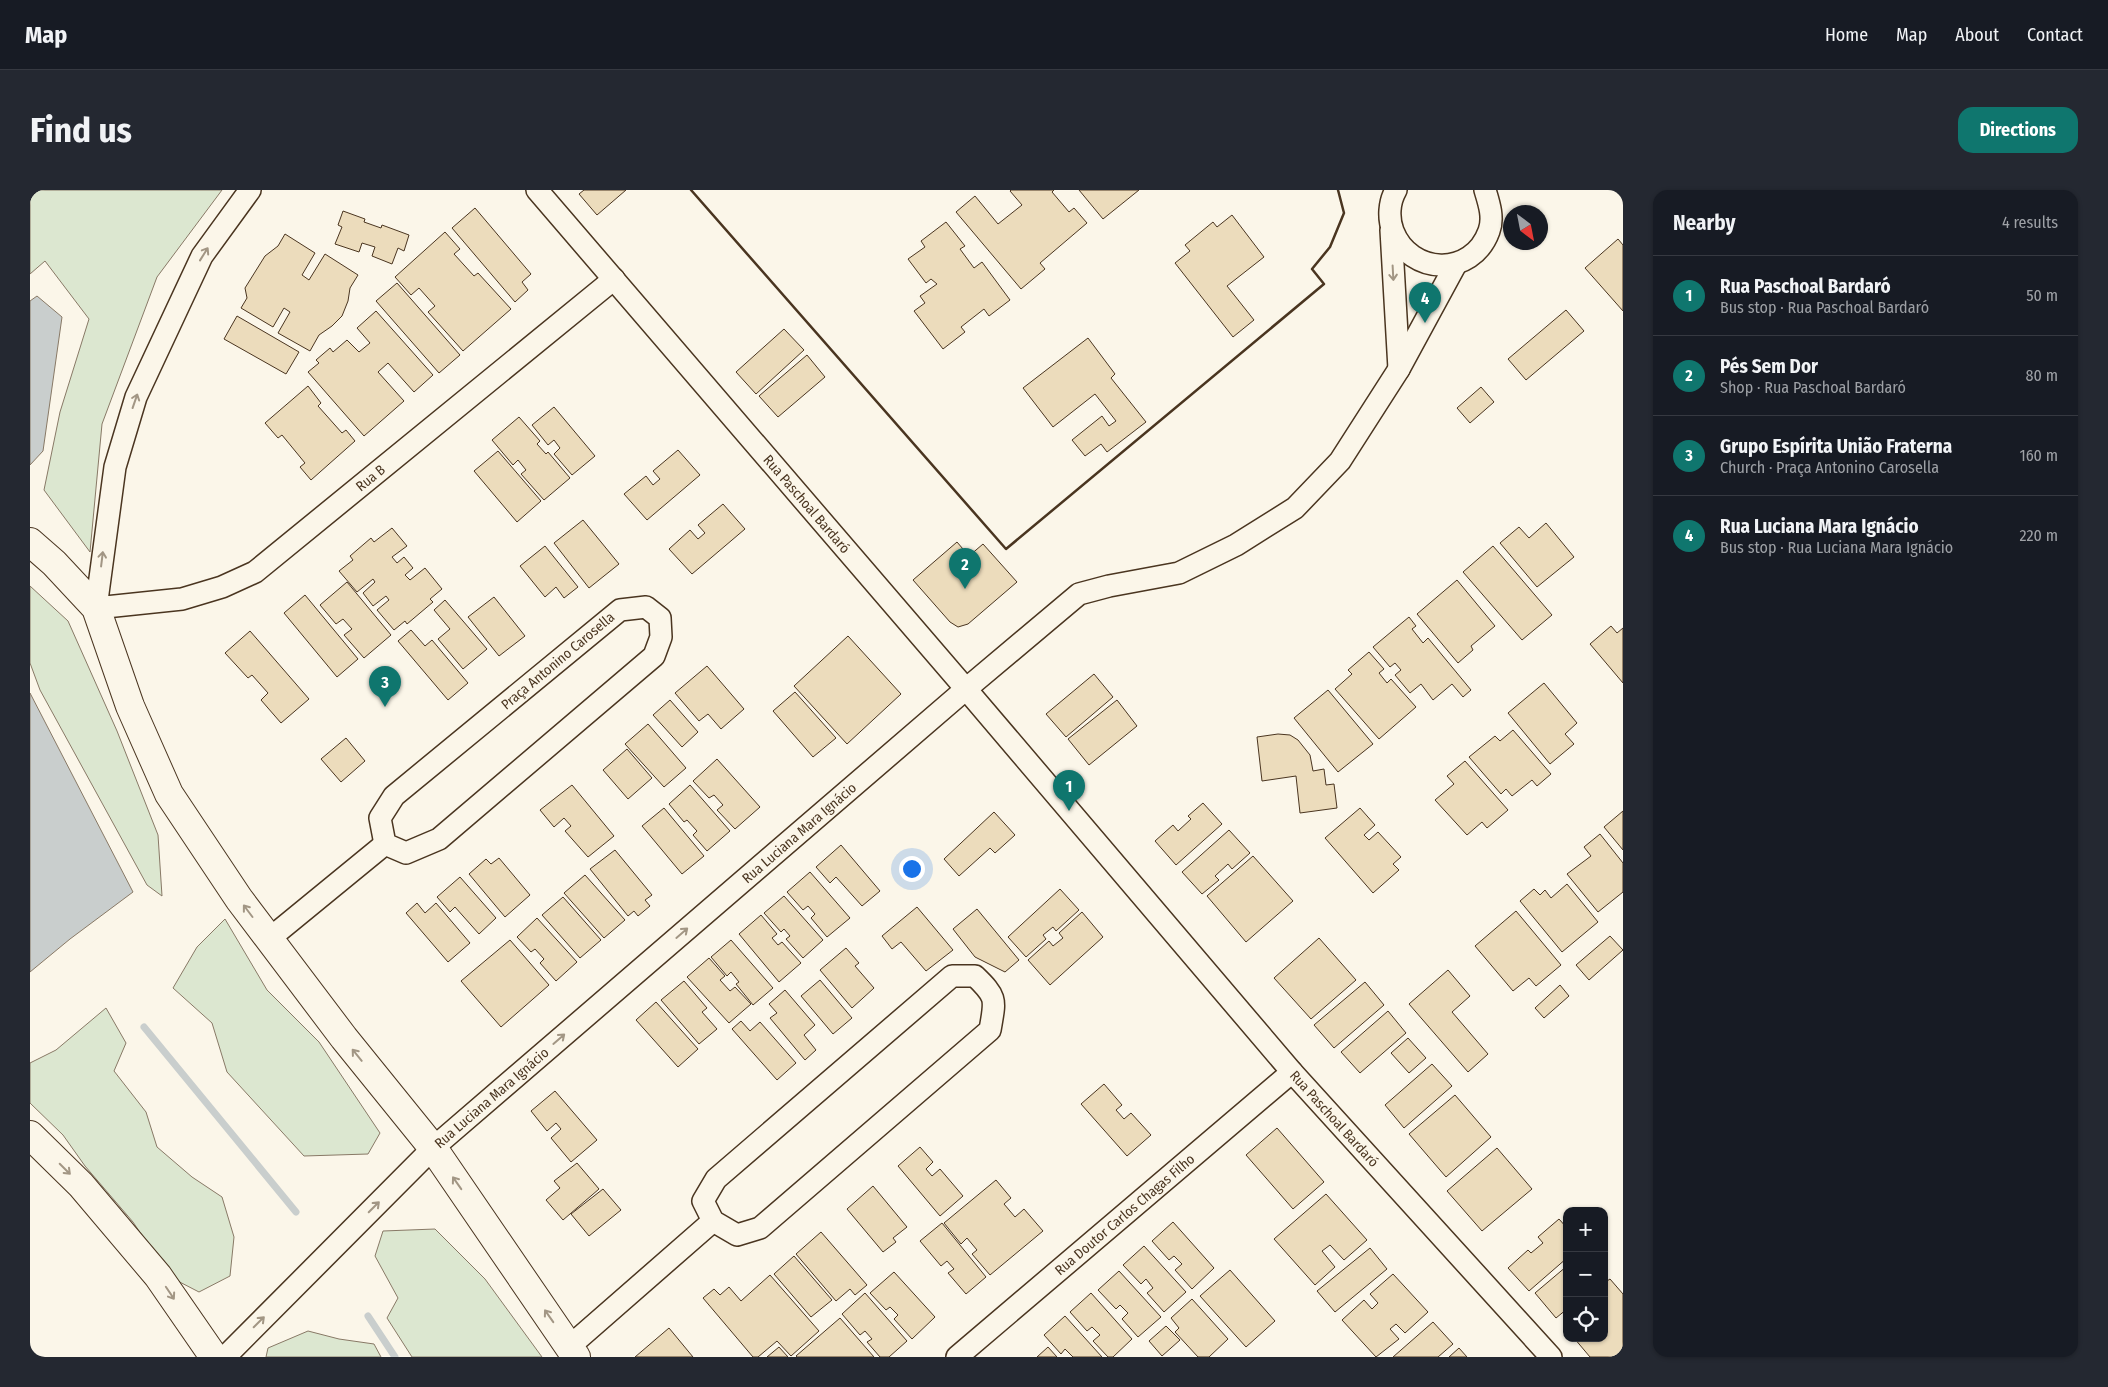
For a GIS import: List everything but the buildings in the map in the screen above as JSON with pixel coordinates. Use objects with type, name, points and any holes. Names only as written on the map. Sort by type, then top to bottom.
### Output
[{"type":"main road","points":[[30,542],[54,563],[96,608],[130,706],[169,794],[239,899],[344,1038],[433,1148],[573,1352]]},
{"type":"main road","points":[[30,1135],[81,1186],[158,1276],[214,1357]]},
{"type":"street","points":[[96,608],[115,466],[136,397],[202,256],[250,190]]},
{"type":"street","name":"Rua Paschoal Bardaró","points":[[537,190],[1292,1072],[1551,1357]]},
{"type":"street","points":[[1396,190],[1390,208],[1390,225],[1399,368]]},
{"type":"street","points":[[1390,225],[1396,241],[1408,254],[1422,262],[1439,266],[1456,264],[1471,256],[1483,245],[1490,230],[1490,196]]},
{"type":"street","name":"Rua Luciana Mara Ignácio","points":[[225,1357],[433,1148],[1079,594],[1109,586],[1179,573],[1236,545],[1295,508],[1340,461],[1399,368],[1456,264]]},
{"type":"street","name":"Rua B","points":[[96,608],[182,599],[222,586],[255,572],[614,279]]},
{"type":"street","name":"Praça Antonino Carosella","points":[[646,606],[660,618],[661,637],[654,656],[439,839],[406,853],[385,844],[380,818],[394,796],[612,616],[620,610],[646,606]]},
{"type":"street","points":[[269,939],[385,844]]},
{"type":"street","points":[[952,976],[976,976],[992,992],[994,1008],[990,1030],[760,1228],[737,1234],[713,1221],[703,1200],[716,1179],[952,976]]},
{"type":"street","name":"Rua Doutor Carlos Chagas Filho","points":[[957,1357],[1292,1072]]},
{"type":"street","points":[[573,1352],[713,1221]]},
{"type":"green space","points":[[30,190],[222,190],[157,277],[102,424],[90,552],[44,490],[60,412],[89,319],[45,261],[30,274]]},
{"type":"green space","points":[[30,586],[68,621],[117,731],[158,835],[162,896],[147,885],[40,690],[30,663]]},
{"type":"green space","points":[[225,919],[267,990],[319,1042],[380,1133],[368,1154],[304,1156],[227,1072],[212,1023],[173,988],[197,947]]},
{"type":"green space","points":[[106,1008],[126,1043],[114,1071],[146,1112],[157,1147],[192,1177],[222,1197],[234,1237],[230,1276],[199,1292],[170,1277],[133,1222],[85,1166],[63,1135],[30,1103],[30,1063],[56,1050]]},
{"type":"green space","points":[[435,1229],[485,1279],[542,1357],[412,1357],[387,1318],[398,1298],[375,1256],[383,1231]]},
{"type":"green space","points":[[308,1331],[339,1339],[374,1344],[381,1357],[266,1357],[268,1348]]},
{"type":"shaded area","points":[[37,296],[62,317],[43,451],[30,465],[30,301]]},
{"type":"shaded area","points":[[30,693],[133,892],[70,939],[30,972]]},
{"type":"waterway","points":[[144,1027],[296,1212]]},
{"type":"waterway","points":[[368,1316],[395,1357]]},
{"type":"wall","points":[[691,190],[1006,549],[1324,284],[1312,269],[1330,247],[1344,213],[1338,190]]},
{"type":"place","name":"Rua Luciana Mara Ignácio","points":[[1425,323]]},
{"type":"place","name":"Pés Sem Dor","points":[[965,589]]},
{"type":"place","name":"Grupo Espírita União Fraterna","points":[[385,707]]},
{"type":"place","name":"Rua Paschoal Bardaró","points":[[1069,811]]}]
